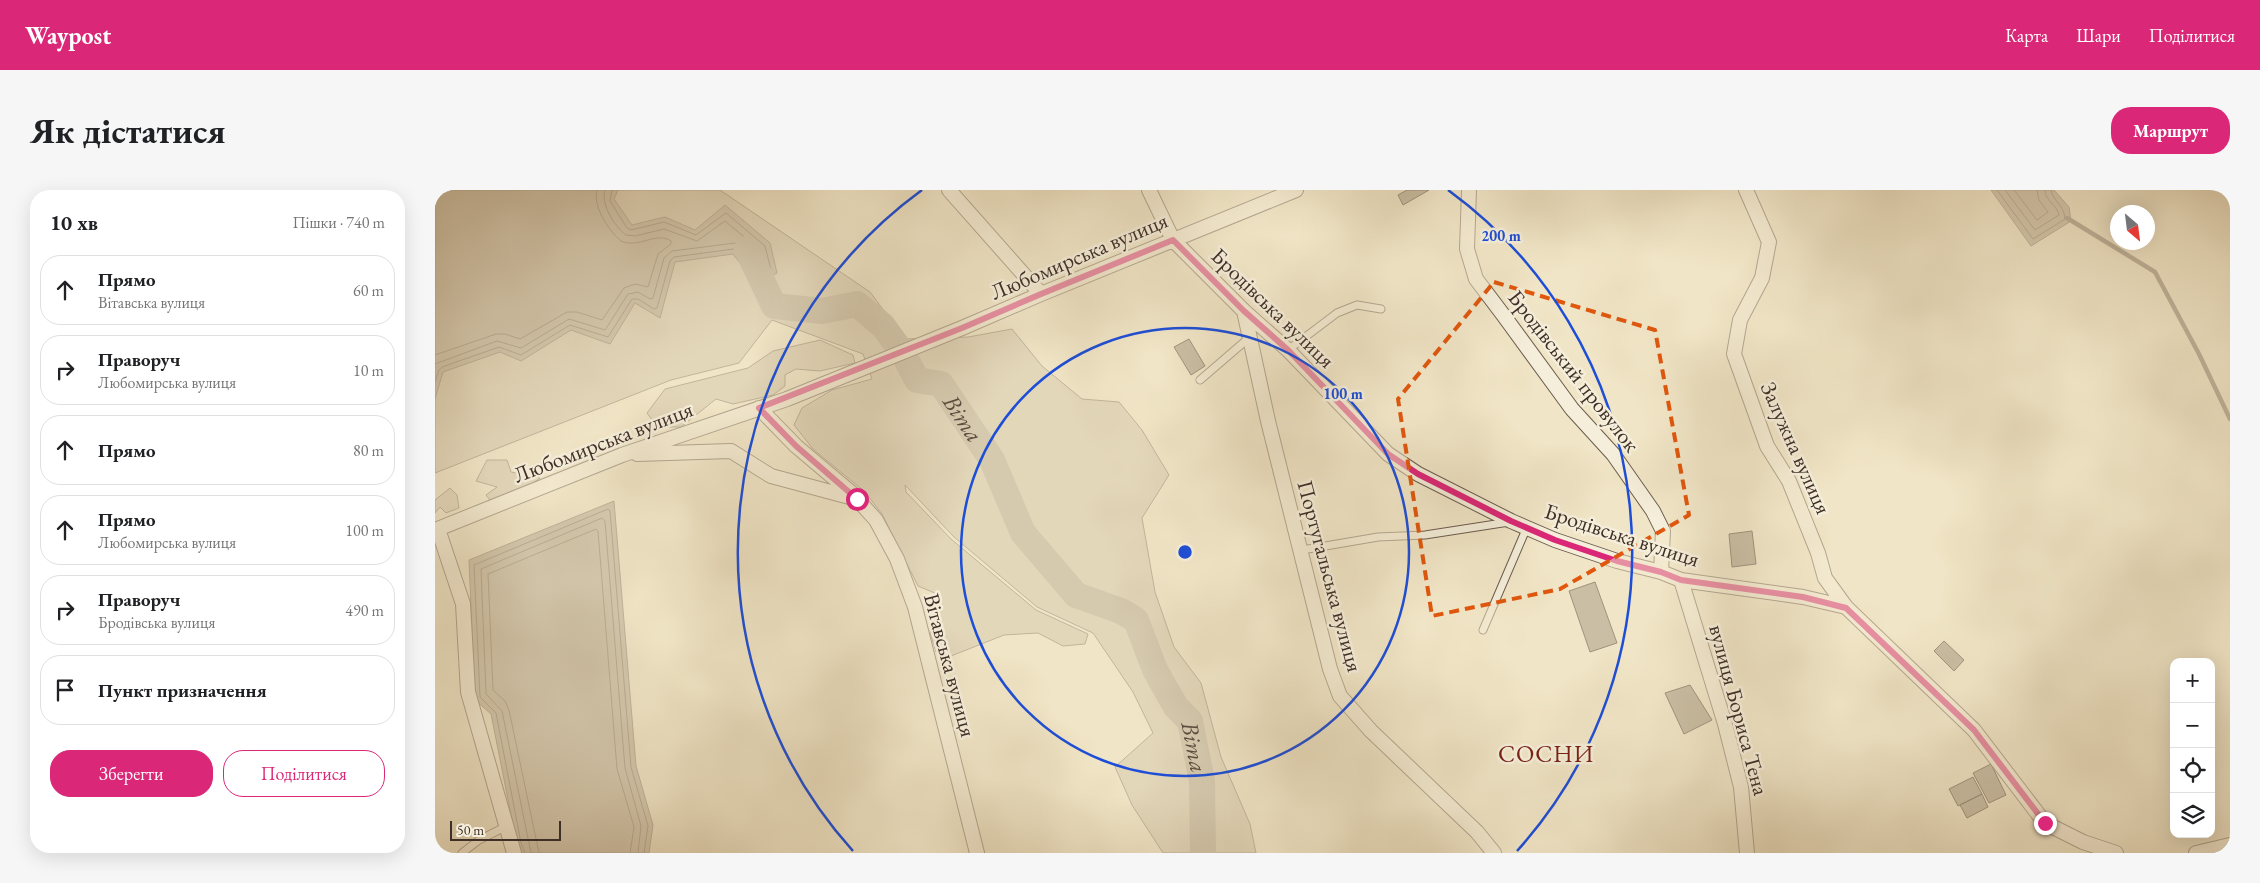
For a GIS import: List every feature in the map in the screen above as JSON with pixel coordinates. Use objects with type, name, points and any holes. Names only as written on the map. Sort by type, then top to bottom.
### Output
[{"type":"street","points":[[949,190],[1041,294]]},
{"type":"street","name":"Бродівська вулиця","points":[[1149,190],[1173,240],[1244,311],[1288,350],[1388,454],[1418,474],[1511,521],[1555,540],[1617,561],[1661,572],[1681,580],[1803,597],[1846,608],[1974,730],[2045,823],[2083,842],[2117,853]]},
{"type":"street","name":"Любомирська вулиця","points":[[437,530],[622,455],[787,398],[1296,190]]},
{"type":"street","name":"Бродівський провулок","points":[[1469,190],[1467,249],[1476,279],[1572,409],[1613,454],[1653,511],[1663,532],[1661,572]]},
{"type":"street","name":"Залужна вулиця","points":[[1746,190],[1769,242],[1762,278],[1740,320],[1734,354],[1767,446],[1789,481],[1819,553],[1825,578],[1846,608]]},
{"type":"street","name":"Португальська вулиця","points":[[1244,311],[1268,421],[1302,550],[1330,669],[1340,696],[1371,731],[1477,832],[1494,853]]},
{"type":"street","name":"Вітавська вулиця","points":[[759,408],[796,446],[857,499],[876,520],[897,558],[915,607],[977,853]]},
{"type":"street","points":[[622,455],[731,451],[771,476],[857,499]]},
{"type":"street","points":[[437,530],[463,604],[468,692],[505,827],[514,853]]},
{"type":"street","name":"вулиця Бориса Тена","points":[[1681,580],[1725,724],[1741,787],[1747,853]]},
{"type":"street","points":[[2195,853],[2230,845]]},
{"type":"lane","points":[[1288,350],[1337,313],[1357,305],[1381,309]]},
{"type":"lane","points":[[1200,380],[1250,337]]},
{"type":"lane","points":[[1302,550],[1378,537],[1425,535],[1511,521]]},
{"type":"lane","points":[[1483,630],[1527,527]]},
{"type":"lane","points":[[462,853],[479,840],[505,827]]},
{"type":"highlighted area","points":[[1494,282],[1655,330],[1689,515],[1560,589],[1432,616],[1398,399]]},
{"type":"shaded area","points":[[435,190],[720,190],[870,292],[905,339],[968,337],[1012,329],[1042,366],[1082,399],[1119,402],[1142,430],[1169,475],[1142,518],[1155,592],[1174,647],[1201,683],[1221,757],[1250,824],[1256,853],[1163,853],[1132,805],[1115,767],[1153,733],[1133,692],[1093,633],[1037,607],[954,537],[905,485],[906,492],[951,539],[1036,610],[1088,634],[1085,644],[1063,646],[1038,633],[1004,635],[951,656],[936,652],[930,633],[938,608],[937,594],[918,586],[882,514],[865,492],[813,449],[794,425],[802,408],[832,390],[872,379],[863,354],[772,320],[739,363],[671,380],[435,473]]},
{"type":"shaded area","points":[[820,340],[853,355],[855,363],[820,371],[796,369],[785,375],[785,386],[773,395],[733,404],[716,399],[681,427],[657,427],[647,413],[665,389],[748,368],[773,351]]},
{"type":"shaded area","points":[[487,460],[507,460],[511,472],[540,478],[529,486],[490,500],[486,495],[497,487],[476,481]]},
{"type":"shaded area","points":[[450,488],[457,495],[459,508],[446,513],[440,507],[435,513],[435,500]]},
{"type":"water","points":[[435,190],[618,190],[614,199],[632,225],[665,217],[695,230],[725,205],[770,243],[777,273],[756,284],[733,254],[675,262],[660,318],[635,303],[610,344],[571,330],[521,361],[500,352],[443,372],[435,399]]},
{"type":"water","points":[[1991,190],[2054,190],[2069,207],[2071,221],[2031,246]]},
{"type":"water","points":[[614,501],[636,766],[653,825],[649,853],[521,853],[517,845],[491,714],[475,700],[469,560]]},
{"type":"building","points":[[1407,190],[1429,190],[1403,205],[1398,195]]},
{"type":"building","points":[[1189,339],[1205,366],[1191,375],[1174,347]]},
{"type":"building","points":[[1752,531],[1756,564],[1732,567],[1729,534]]},
{"type":"building","points":[[1595,582],[1617,643],[1590,652],[1569,591]]},
{"type":"building","points":[[1944,641],[1964,660],[1954,671],[1934,651]]},
{"type":"building","points":[[1690,685],[1712,720],[1684,734],[1665,693]]},
{"type":"building","points":[[1991,764],[2006,795],[1989,803],[1973,773]]},
{"type":"building","points":[[1973,777],[1982,794],[1958,806],[1949,789]]},
{"type":"building","points":[[1982,794],[1988,807],[1967,818],[1960,805]]},
{"type":"waterway","points":[[2067,218],[2155,272],[2199,354],[2230,419]]},
{"type":"waterway","name":"Віта","points":[[747,249],[774,306],[822,311],[857,304],[883,326],[904,355],[917,380],[941,384],[992,460],[1023,533],[1076,595],[1121,611],[1136,620],[1155,670],[1176,707],[1190,721],[1202,781],[1203,853]]},
{"type":"district","name":"СОСНИ","points":[[1546,753]]},
{"type":"route","points":[[857,499],[796,446],[759,408],[962,328],[1173,240],[1244,311],[1288,350],[1388,454],[1418,474],[1511,521],[1555,540],[1617,561],[1661,572],[1681,580],[1727,588],[1803,597],[1846,608],[1881,639],[1974,730],[2045,823]]}]
